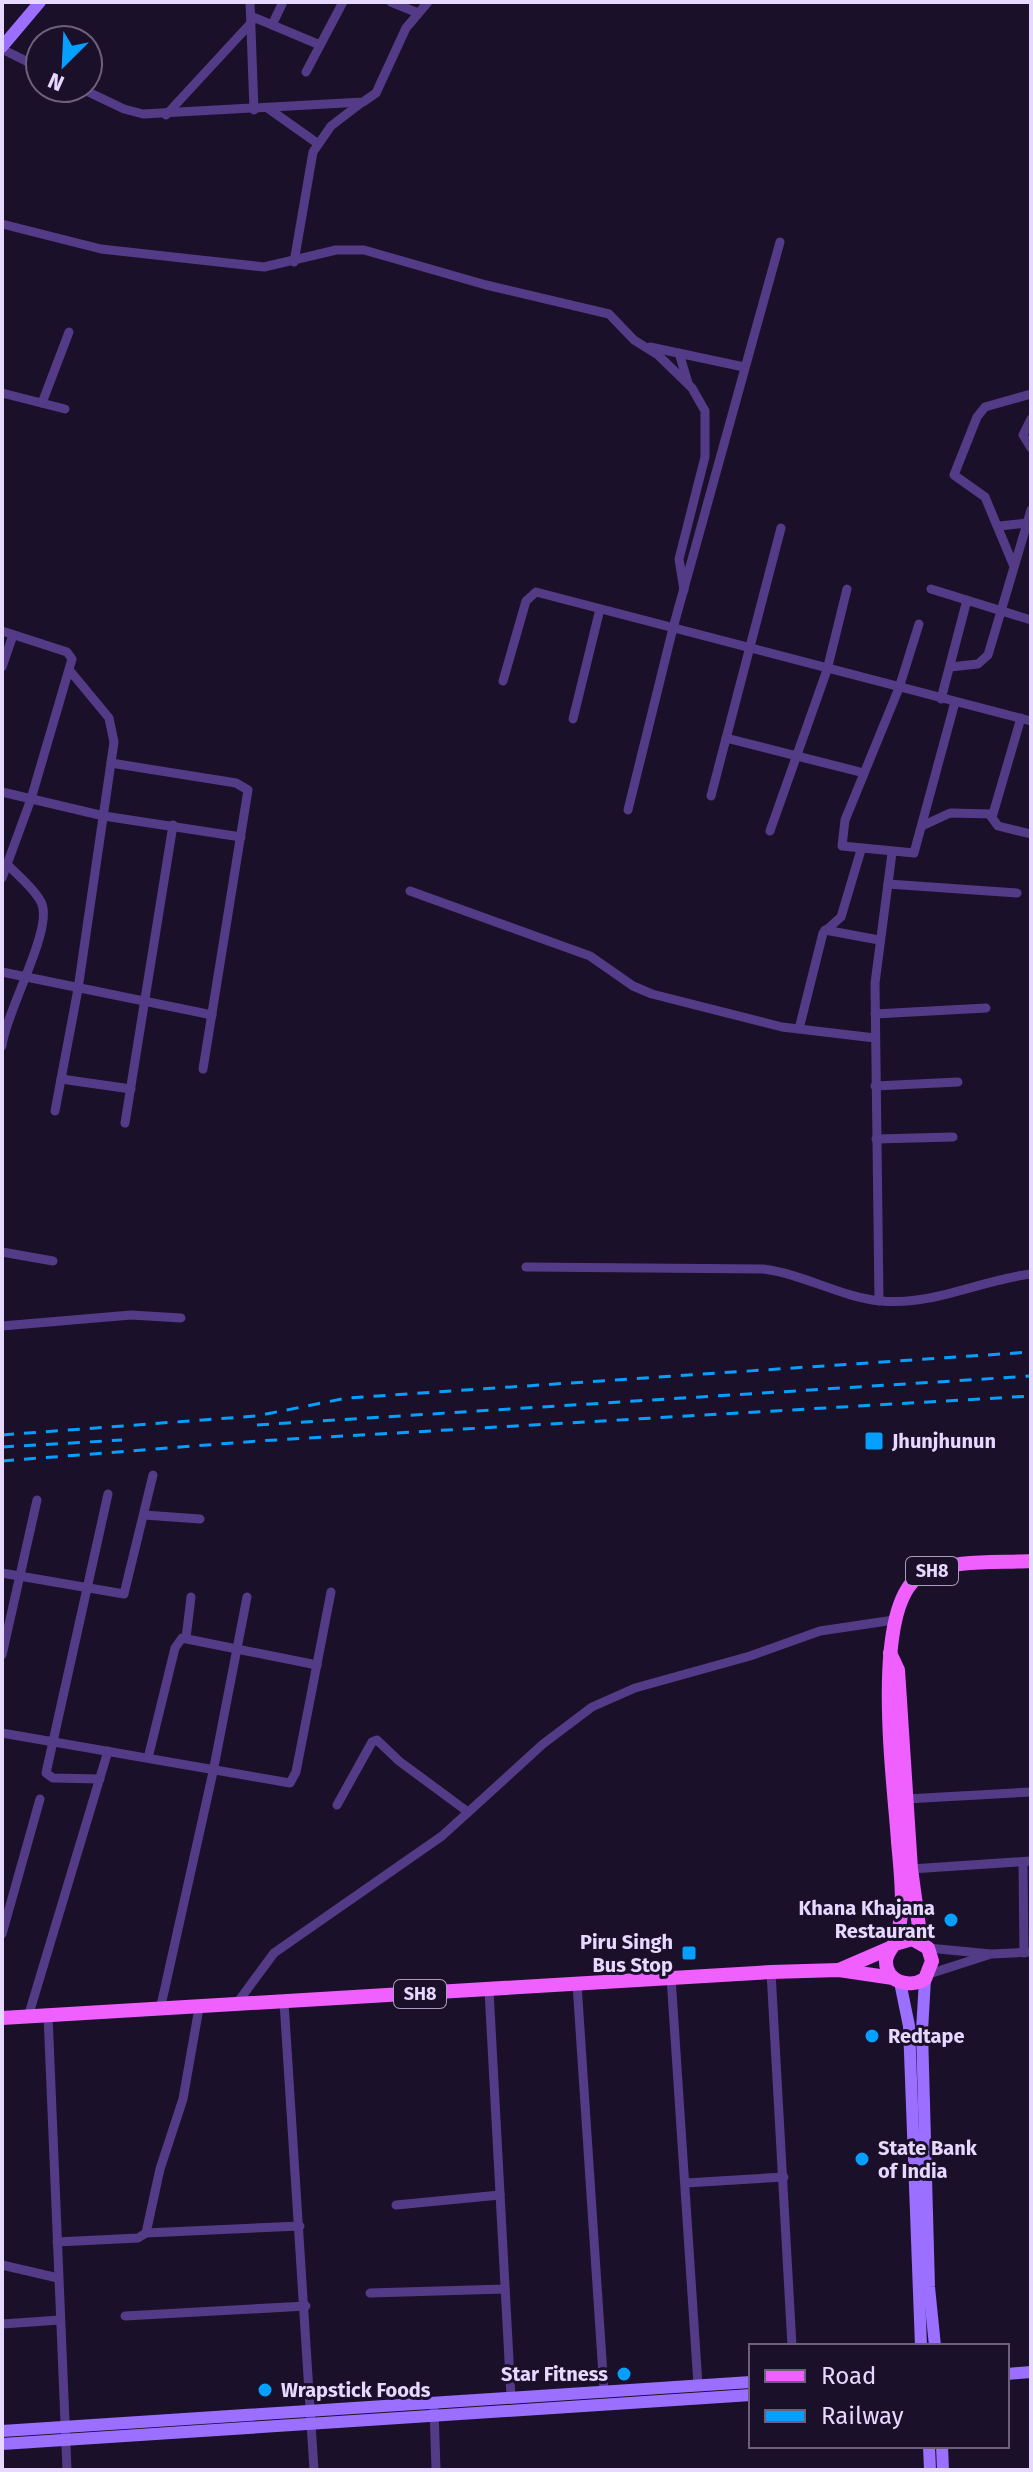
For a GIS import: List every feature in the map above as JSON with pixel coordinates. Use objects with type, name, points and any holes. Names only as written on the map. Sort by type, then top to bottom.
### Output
[{"type":"main road","name":"SH8","points":[[896,1980],[886,1960],[902,1904],[887,1673],[894,1620],[907,1587],[921,1574],[966,1565],[1031,1561]]},
{"type":"main road","name":"SH8","points":[[2,2018],[771,1972],[839,1970],[908,1985],[927,1976],[932,1961],[924,1945],[911,1869],[898,1670],[890,1653]]},
{"type":"main road","name":"SH8","points":[[839,1970],[903,1939],[924,1945]]},
{"type":"street","points":[[24,60],[2,48],[40,2]]},
{"type":"street","points":[[250,2],[254,110]]},
{"type":"street","points":[[272,25],[283,2]]},
{"type":"street","points":[[306,72],[343,2]]},
{"type":"street","points":[[294,262],[306,186],[317,143],[331,126],[376,93],[398,44],[424,6],[391,2]]},
{"type":"street","points":[[251,20],[272,25],[320,45]]},
{"type":"street","points":[[166,115],[251,20]]},
{"type":"street","points":[[104,99],[124,109],[166,115],[363,102]]},
{"type":"street","points":[[269,109],[317,143]]},
{"type":"street","points":[[2,224],[101,249],[264,267],[336,250],[378,253],[486,285],[609,314],[700,399],[707,430],[705,457],[679,559],[684,590]]},
{"type":"street","points":[[628,810],[673,628],[780,242]]},
{"type":"street","points":[[42,403],[69,332]]},
{"type":"street","points":[[644,345],[744,367]]},
{"type":"street","points":[[679,353],[689,386]]},
{"type":"street","points":[[2,393],[65,409]]},
{"type":"street","points":[[1013,564],[1000,526],[985,497],[956,479],[955,471],[985,407],[1031,394]]},
{"type":"street","points":[[1031,419],[1023,435],[1031,448]]},
{"type":"street","points":[[707,430],[727,431]]},
{"type":"street","points":[[686,530],[706,509]]},
{"type":"street","points":[[950,667],[978,664],[985,660],[1031,510]]},
{"type":"street","points":[[1000,526],[1027,523]]},
{"type":"street","points":[[711,796],[781,528]]},
{"type":"street","points":[[770,831],[827,670],[847,589]]},
{"type":"street","points":[[931,589],[1031,620]]},
{"type":"street","points":[[503,681],[531,593],[543,593],[827,670],[1026,719],[995,811],[990,815],[950,813],[922,826]]},
{"type":"street","points":[[941,699],[967,600]]},
{"type":"street","points":[[573,719],[600,609]]},
{"type":"street","points":[[919,624],[899,688],[845,820],[841,842],[844,848],[914,853],[955,702]]},
{"type":"street","points":[[2,631],[67,652],[72,659],[71,672],[31,799],[2,878]]},
{"type":"street","points":[[2,667],[13,635]]},
{"type":"street","points":[[55,1111],[78,989],[114,742],[109,718],[71,672]]},
{"type":"street","points":[[726,738],[864,773]]},
{"type":"street","points":[[111,763],[242,784],[248,795],[203,1069]]},
{"type":"street","points":[[2,792],[104,816],[241,837]]},
{"type":"street","points":[[990,815],[998,826],[1031,834]]},
{"type":"street","points":[[125,1123],[173,825]]},
{"type":"street","points":[[799,1029],[825,930],[841,917],[861,850]]},
{"type":"street","points":[[879,1301],[875,1014],[879,940],[892,853]]},
{"type":"street","points":[[2,1046],[7,1019],[27,977],[44,909],[37,895],[7,864]]},
{"type":"street","points":[[888,884],[1017,893]]},
{"type":"street","points":[[410,891],[590,956],[639,990],[799,1029],[839,1031],[875,1038]]},
{"type":"street","points":[[825,930],[879,940]]},
{"type":"street","points":[[2,972],[212,1015]]},
{"type":"street","points":[[875,1014],[986,1008]]},
{"type":"street","points":[[61,1079],[131,1089]]},
{"type":"street","points":[[875,1086],[958,1082]]},
{"type":"street","points":[[876,1139],[953,1137]]},
{"type":"street","points":[[2,1252],[53,1261]]},
{"type":"street","points":[[526,1267],[763,1269],[794,1274],[879,1301],[927,1299],[995,1279],[1031,1274]]},
{"type":"street","points":[[2,1326],[131,1315],[181,1318]]},
{"type":"street","points":[[2,1573],[118,1595],[126,1592],[153,1475]]},
{"type":"street","points":[[100,1779],[48,1776],[108,1494]]},
{"type":"street","points":[[2,1655],[37,1500]]},
{"type":"street","points":[[144,1515],[200,1519]]},
{"type":"street","points":[[2,1733],[282,1784],[293,1782],[331,1592]]},
{"type":"street","points":[[186,1638],[191,1597]]},
{"type":"street","points":[[160,2010],[213,1772],[247,1597]]},
{"type":"street","points":[[235,2006],[274,1953],[405,1863],[468,1812],[543,1744],[610,1698],[820,1631],[894,1620]]},
{"type":"street","points":[[148,1758],[178,1640],[186,1638],[317,1665]]},
{"type":"street","points":[[337,1805],[372,1742],[377,1740],[406,1767],[468,1812]]},
{"type":"street","points":[[28,2017],[108,1751]]},
{"type":"street","points":[[906,1799],[1031,1792]]},
{"type":"street","points":[[2,1934],[40,1799]]},
{"type":"street","points":[[911,1869],[1027,1862],[1028,1952],[991,1954],[924,1945]]},
{"type":"street","points":[[935,2344],[929,2287],[922,2031],[927,1976],[991,1954]]},
{"type":"street","points":[[771,1972],[792,2344]]},
{"type":"street","points":[[671,1977],[698,2385]]},
{"type":"street","points":[[896,1980],[909,2026],[921,2344]]},
{"type":"street","points":[[577,1984],[604,2390]]},
{"type":"street","points":[[489,1990],[511,2397]]},
{"type":"street","points":[[284,2002],[306,2306],[314,2470]]},
{"type":"street","points":[[146,2233],[157,2179],[183,2099],[199,2008]]},
{"type":"street","points":[[48,2015],[67,2470]]},
{"type":"street","points":[[686,2183],[784,2177]]},
{"type":"street","points":[[396,2205],[500,2195]]},
{"type":"street","points":[[57,2242],[138,2238],[146,2233],[300,2226]]},
{"type":"street","points":[[2,2265],[58,2278]]},
{"type":"street","points":[[370,2293],[505,2289]]},
{"type":"street","points":[[125,2316],[306,2306]]},
{"type":"street","points":[[2,2324],[60,2320]]},
{"type":"street","points":[[1009,2374],[1031,2372]]},
{"type":"street","points":[[2,2431],[749,2382]]},
{"type":"street","points":[[2,2444],[311,2427],[749,2395]]},
{"type":"street","points":[[433,2403],[436,2470]]},
{"type":"street","points":[[929,2448],[930,2470]]},
{"type":"street","points":[[942,2448],[943,2470]]},
{"type":"railway","points":[[2,1435],[256,1416],[347,1398],[1031,1352]]},
{"type":"railway","points":[[257,1425],[1031,1376]]},
{"type":"railway","points":[[2,1461],[258,1441],[1031,1396]]},
{"type":"railway","points":[[2,1447],[122,1440]]},
{"type":"place","name":"Jhunjhunun","points":[[874,1441]]},
{"type":"place","name":"Khana Khajana Restaurant","points":[[951,1920]]},
{"type":"place","name":"Piru Singh Bus Stop","points":[[689,1953]]},
{"type":"place","name":"Redtape","points":[[872,2036]]},
{"type":"place","name":"State Bank of India","points":[[862,2159]]},
{"type":"place","name":"Star Fitness","points":[[624,2374]]},
{"type":"place","name":"Wrapstick Foods","points":[[265,2390]]}]
